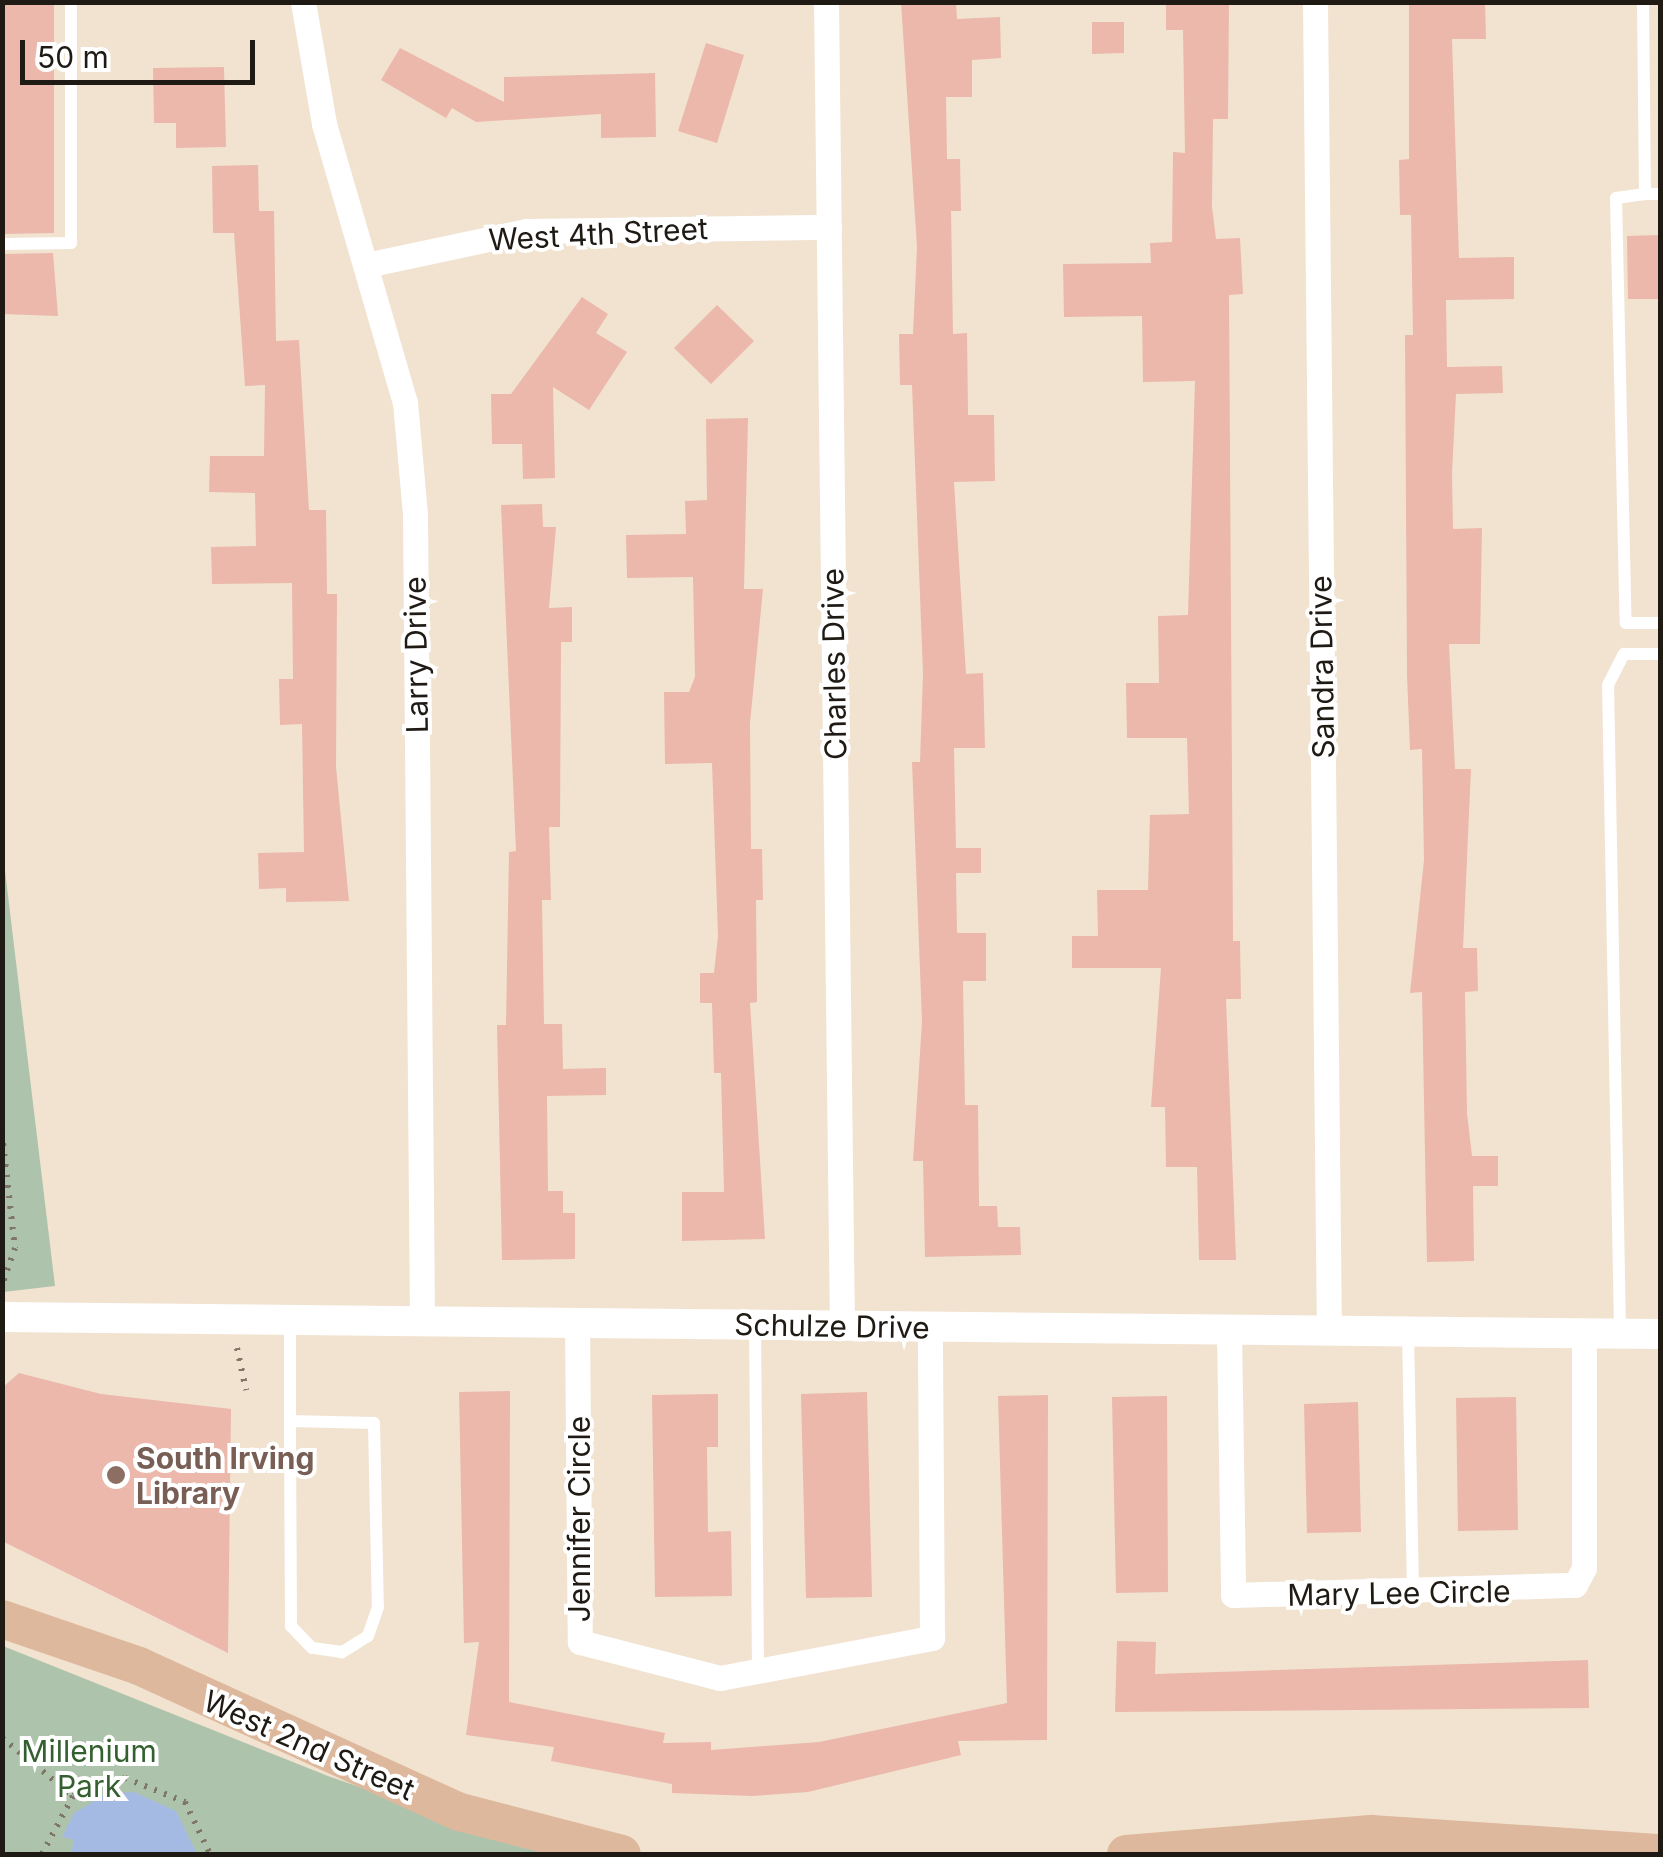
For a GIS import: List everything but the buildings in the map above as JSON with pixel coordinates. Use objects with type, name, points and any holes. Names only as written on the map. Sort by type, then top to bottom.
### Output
[{"type":"main road","name":"West 2nd Street","points":[[2,1618],[139,1666],[460,1812],[622,1854]]},
{"type":"main road","points":[[1126,1854],[1371,1834],[1660,1853]]},
{"type":"street","name":"Larry Drive","points":[[303,2],[324,124],[371,264],[405,402],[414,516],[422,1322]]},
{"type":"street","name":"Charles Drive","points":[[826,2],[842,1326]]},
{"type":"street","name":"Sandra Drive","points":[[1315,2],[1330,1331]]},
{"type":"street","name":"West 4th Street","points":[[371,264],[526,231],[829,228]]},
{"type":"street","name":"Schulze Drive","points":[[2,1318],[1660,1334]]},
{"type":"street","name":"Jennifer Circle","points":[[578,1323],[580,1642],[686,1676],[758,1678],[932,1638],[930,1327]]},
{"type":"street","name":"Mary Lee Circle","points":[[1229,1330],[1233,1595],[1554,1592],[1581,1578],[1584,1334]]},
{"type":"lane","points":[[2,244],[71,243],[71,2]]},
{"type":"lane","points":[[1643,2],[1645,194]]},
{"type":"lane","points":[[1660,194],[1616,198],[1626,623],[1660,623]]},
{"type":"lane","points":[[1620,1334],[1608,685],[1624,654],[1660,654]]},
{"type":"lane","points":[[290,1320],[290,1421],[291,1626],[312,1648],[342,1652],[368,1636],[378,1606],[374,1423],[290,1421]]},
{"type":"lane","points":[[754,1325],[758,1678]]},
{"type":"lane","points":[[1408,1332],[1413,1593]]},
{"type":"path","points":[[2,1133],[15,1248],[2,1284]]},
{"type":"path","points":[[2,1738],[73,1796]]},
{"type":"path","points":[[42,1854],[73,1796],[115,1779],[158,1784],[193,1810],[210,1854]]},
{"type":"green space","points":[[3,854],[55,1286],[2,1292]]},
{"type":"green space","name":"Millenium Park","points":[[3,1646],[328,1776],[551,1854],[3,1854]]},
{"type":"water","points":[[134,1792],[176,1811],[197,1854],[70,1854],[74,1840],[62,1837],[74,1813],[106,1794]]},
{"type":"place","name":"South Irving Library","points":[[116,1475]]}]
